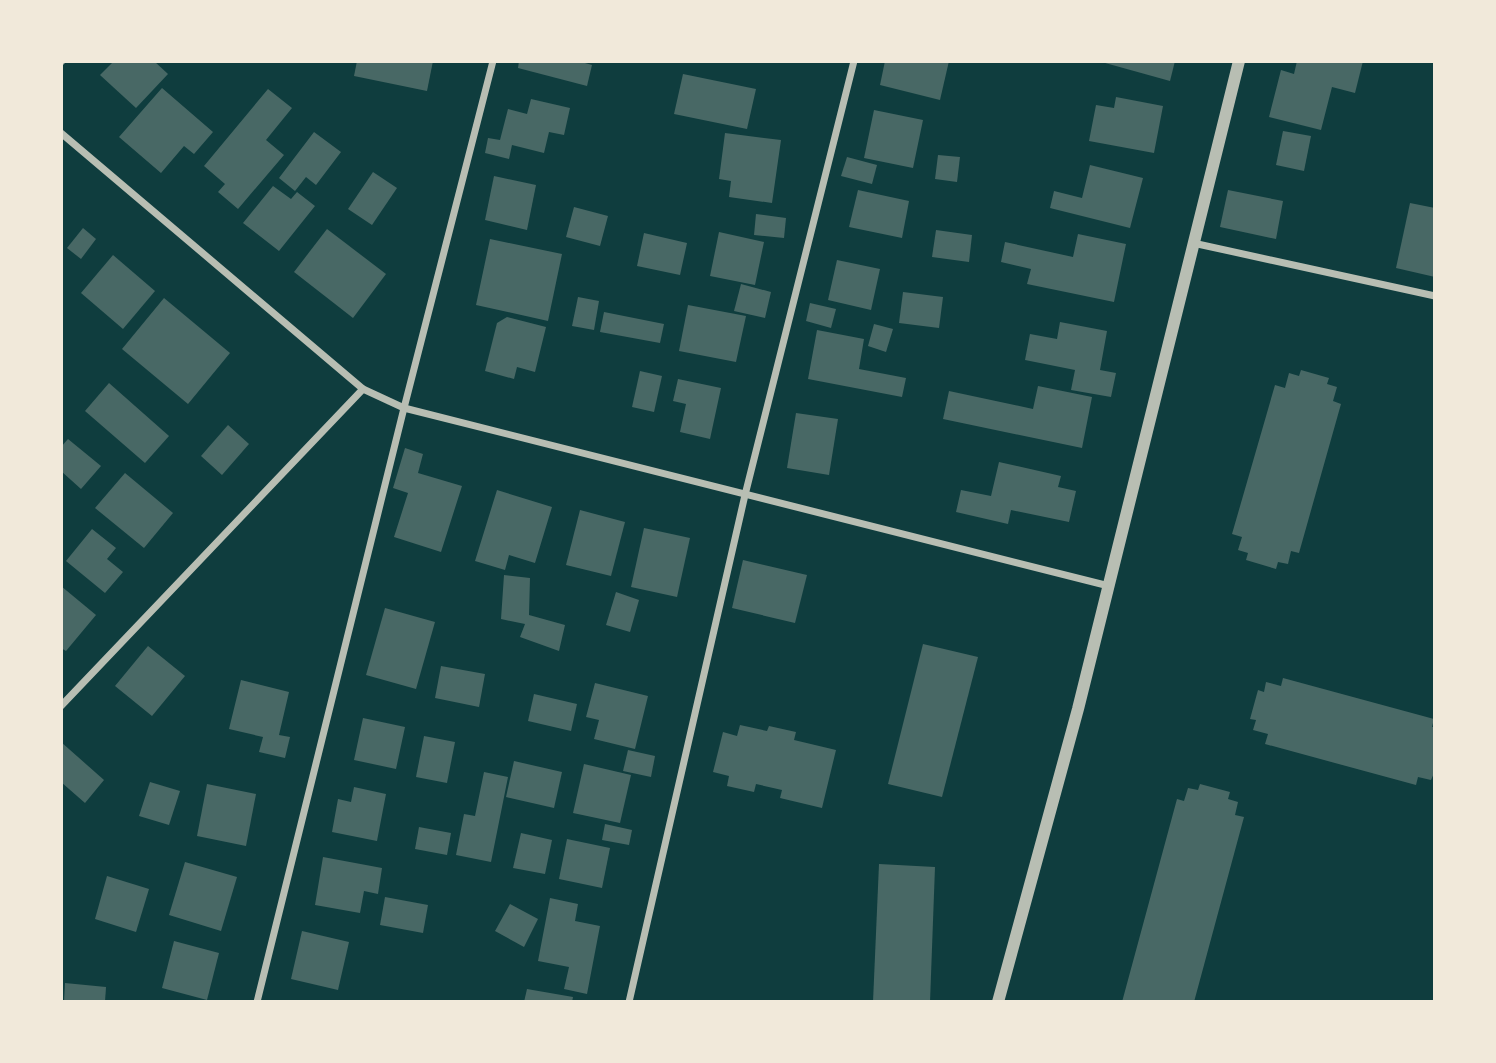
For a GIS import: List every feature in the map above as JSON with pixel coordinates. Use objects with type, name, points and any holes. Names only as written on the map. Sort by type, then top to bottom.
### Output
[{"type":"street","points":[[257,1002],[493,61]]},
{"type":"street","points":[[629,1002],[745,495],[853,61]]},
{"type":"street","points":[[998,1002],[1109,586],[1239,61]]},
{"type":"street","points":[[61,134],[363,389],[404,408],[1109,586]]},
{"type":"street","points":[[1193,243],[1435,296]]},
{"type":"street","points":[[61,706],[363,389]]},
{"type":"building","points":[[114,61],[154,61],[168,74],[136,108],[100,75]]},
{"type":"building","points":[[357,61],[433,61],[427,91],[354,76]]},
{"type":"building","points":[[519,61],[578,61],[592,65],[587,86],[518,68]]},
{"type":"building","points":[[885,61],[949,61],[940,100],[880,85]]},
{"type":"building","points":[[1098,61],[1175,61],[1170,81]]},
{"type":"building","points":[[1297,61],[1363,61],[1355,93],[1332,87],[1321,130],[1269,117],[1281,70],[1294,74]]},
{"type":"building","points":[[683,74],[756,89],[747,129],[674,114]]},
{"type":"building","points":[[162,88],[213,132],[194,154],[184,146],[161,173],[119,137]]},
{"type":"building","points":[[268,89],[292,108],[266,140],[284,155],[238,209],[218,192],[225,184],[204,166]]},
{"type":"building","points":[[1116,97],[1163,106],[1154,153],[1089,141],[1096,105],[1114,108]]},
{"type":"building","points":[[531,99],[570,108],[564,135],[549,132],[544,153],[512,145],[509,159],[485,153],[488,138],[500,140],[508,109],[527,114]]},
{"type":"building","points":[[874,110],[923,120],[913,168],[864,158]]},
{"type":"building","points":[[1283,131],[1311,136],[1304,171],[1276,165]]},
{"type":"building","points":[[314,132],[341,152],[316,185],[306,177],[295,191],[279,178]]},
{"type":"building","points":[[725,133],[781,140],[772,203],[729,197],[731,181],[719,179]]},
{"type":"building","points":[[938,155],[960,157],[957,182],[935,179]]},
{"type":"building","points":[[847,157],[877,165],[872,184],[841,176]]},
{"type":"building","points":[[1090,165],[1143,178],[1130,228],[1050,208],[1054,191],[1082,198]]},
{"type":"building","points":[[373,172],[397,188],[372,225],[348,209]]},
{"type":"building","points":[[494,176],[536,185],[527,230],[485,220]]},
{"type":"building","points":[[273,186],[291,199],[297,192],[315,206],[279,251],[243,223]]},
{"type":"building","points":[[858,190],[909,201],[902,238],[849,227]]},
{"type":"building","points":[[1228,190],[1283,201],[1276,239],[1220,227]]},
{"type":"building","points":[[1410,203],[1435,208],[1435,277],[1396,268]]},
{"type":"building","points":[[574,207],[608,216],[600,246],[566,237]]},
{"type":"building","points":[[756,214],[786,218],[784,238],[754,235]]},
{"type":"building","points":[[83,228],[96,239],[81,259],[67,248]]},
{"type":"building","points":[[327,229],[386,274],[353,318],[294,272]]},
{"type":"building","points":[[936,230],[972,235],[969,262],[932,257]]},
{"type":"building","points":[[719,232],[764,242],[755,285],[710,276]]},
{"type":"building","points":[[644,233],[687,243],[680,275],[637,266]]},
{"type":"building","points":[[1078,234],[1126,244],[1114,302],[1027,284],[1031,269],[1001,262],[1005,242],[1073,257]]},
{"type":"building","points":[[490,239],[562,254],[548,321],[476,305]]},
{"type":"building","points":[[113,255],[155,291],[123,329],[81,293]]},
{"type":"building","points":[[837,260],[880,269],[871,310],[828,300]]},
{"type":"building","points":[[741,284],[771,292],[765,318],[734,311]]},
{"type":"building","points":[[903,292],[943,297],[939,328],[899,323]]},
{"type":"building","points":[[578,297],[599,301],[594,330],[572,326]]},
{"type":"building","points":[[164,298],[230,353],[188,404],[122,349]]},
{"type":"building","points":[[810,303],[836,309],[831,328],[806,321]]},
{"type":"building","points":[[688,305],[746,316],[736,362],[679,351]]},
{"type":"building","points":[[604,312],[664,324],[660,343],[600,332]]},
{"type":"building","points":[[507,317],[546,327],[535,372],[517,367],[514,379],[485,371],[497,323]]},
{"type":"building","points":[[1060,322],[1107,331],[1100,370],[1116,373],[1111,397],[1071,390],[1075,370],[1025,360],[1030,334],[1057,339]]},
{"type":"building","points":[[874,324],[893,329],[886,352],[868,346]]},
{"type":"building","points":[[817,330],[864,339],[859,369],[906,378],[902,397],[808,379]]},
{"type":"building","points":[[1301,370],[1329,378],[1327,384],[1337,387],[1333,401],[1341,404],[1299,553],[1291,551],[1288,564],[1278,562],[1276,569],[1246,560],[1248,553],[1238,550],[1242,537],[1232,534],[1275,385],[1285,388],[1289,373],[1299,376]]},
{"type":"building","points":[[640,371],[662,376],[654,412],[632,407]]},
{"type":"building","points":[[678,379],[721,388],[710,439],[680,432],[686,404],[673,401]]},
{"type":"building","points":[[109,383],[169,436],[145,463],[85,411]]},
{"type":"building","points":[[1038,386],[1092,397],[1082,448],[943,419],[949,391],[1033,409]]},
{"type":"building","points":[[796,413],[838,419],[829,475],[787,468]]},
{"type":"building","points":[[228,425],[249,444],[222,475],[201,456]]},
{"type":"building","points":[[68,439],[101,466],[81,489],[61,471],[61,447]]},
{"type":"building","points":[[405,448],[423,454],[418,473],[462,486],[441,552],[394,537],[408,493],[393,488]]},
{"type":"building","points":[[999,462],[1061,476],[1058,487],[1076,491],[1069,522],[1011,510],[1008,524],[956,512],[961,490],[991,496]]},
{"type":"building","points":[[125,473],[173,513],[144,548],[95,508]]},
{"type":"building","points":[[497,490],[552,507],[535,563],[509,555],[505,570],[475,561]]},
{"type":"building","points":[[580,510],[625,522],[611,576],[566,565]]},
{"type":"building","points":[[644,528],[690,538],[677,597],[631,587]]},
{"type":"building","points":[[92,529],[116,548],[107,559],[123,572],[105,593],[66,561]]},
{"type":"building","points":[[743,560],[807,575],[795,623],[732,608]]},
{"type":"building","points":[[504,575],[530,578],[529,615],[565,625],[559,651],[520,637],[525,624],[501,619]]},
{"type":"building","points":[[61,586],[96,615],[66,651],[61,648]]},
{"type":"building","points":[[616,592],[639,600],[630,632],[606,625]]},
{"type":"building","points":[[385,608],[435,622],[416,689],[366,675]]},
{"type":"building","points":[[923,644],[978,657],[942,797],[888,784]]},
{"type":"building","points":[[148,646],[185,676],[152,716],[115,686]]},
{"type":"building","points":[[441,666],[485,674],[479,707],[435,698]]},
{"type":"building","points":[[1283,678],[1434,719],[1432,727],[1435,727],[1435,771],[1431,780],[1418,777],[1416,785],[1265,744],[1268,734],[1253,730],[1256,720],[1250,719],[1258,690],[1264,692],[1266,682],[1281,686]]},
{"type":"building","points":[[241,680],[289,692],[279,735],[290,737],[285,758],[259,752],[263,737],[229,729]]},
{"type":"building","points":[[595,683],[648,696],[635,749],[594,739],[599,720],[586,717]]},
{"type":"building","points":[[534,694],[577,704],[571,731],[528,721]]},
{"type":"building","points":[[363,718],[405,727],[396,769],[354,760]]},
{"type":"building","points":[[740,725],[767,731],[769,726],[796,732],[794,740],[836,750],[822,808],[780,798],[782,790],[756,784],[754,792],[727,786],[729,776],[713,772],[723,732],[737,736]]},
{"type":"building","points":[[424,736],[455,742],[447,783],[416,777]]},
{"type":"building","points":[[61,742],[104,780],[85,803],[61,782]]},
{"type":"building","points":[[628,750],[655,756],[651,777],[623,771]]},
{"type":"building","points":[[514,761],[562,772],[554,808],[506,797]]},
{"type":"building","points":[[584,764],[631,775],[620,823],[573,813]]},
{"type":"building","points":[[484,772],[508,777],[491,862],[456,855],[464,814],[475,816]]},
{"type":"building","points":[[150,782],[180,791],[169,825],[139,816]]},
{"type":"building","points":[[207,784],[256,794],[246,846],[197,836]]},
{"type":"building","points":[[1200,784],[1230,792],[1228,799],[1238,802],[1235,815],[1244,817],[1194,1002],[1122,1002],[1177,799],[1184,801],[1188,788],[1198,790]]},
{"type":"building","points":[[354,787],[386,794],[377,841],[332,832],[338,799],[351,802]]},
{"type":"building","points":[[605,824],[632,830],[629,845],[602,840]]},
{"type":"building","points":[[419,827],[451,833],[447,855],[415,849]]},
{"type":"building","points":[[521,833],[552,840],[545,874],[513,868]]},
{"type":"building","points":[[567,839],[610,848],[602,888],[559,879]]},
{"type":"building","points":[[323,857],[382,868],[378,894],[364,891],[360,913],[315,905]]},
{"type":"building","points":[[185,862],[237,877],[221,931],[169,915]]},
{"type":"building","points":[[879,864],[935,867],[930,1002],[873,1002]]},
{"type":"building","points":[[107,876],[149,889],[136,932],[95,919]]},
{"type":"building","points":[[385,897],[428,905],[423,933],[380,925]]},
{"type":"building","points":[[550,898],[578,904],[575,921],[600,926],[587,994],[564,989],[569,967],[538,961]]},
{"type":"building","points":[[510,904],[538,919],[524,947],[495,931]]},
{"type":"building","points":[[302,931],[349,942],[338,990],[291,979]]},
{"type":"building","points":[[174,941],[219,953],[207,1000],[162,988]]},
{"type":"building","points":[[65,983],[106,987],[105,1002],[64,1002]]},
{"type":"building","points":[[527,989],[573,997],[572,1002],[524,1002]]}]
